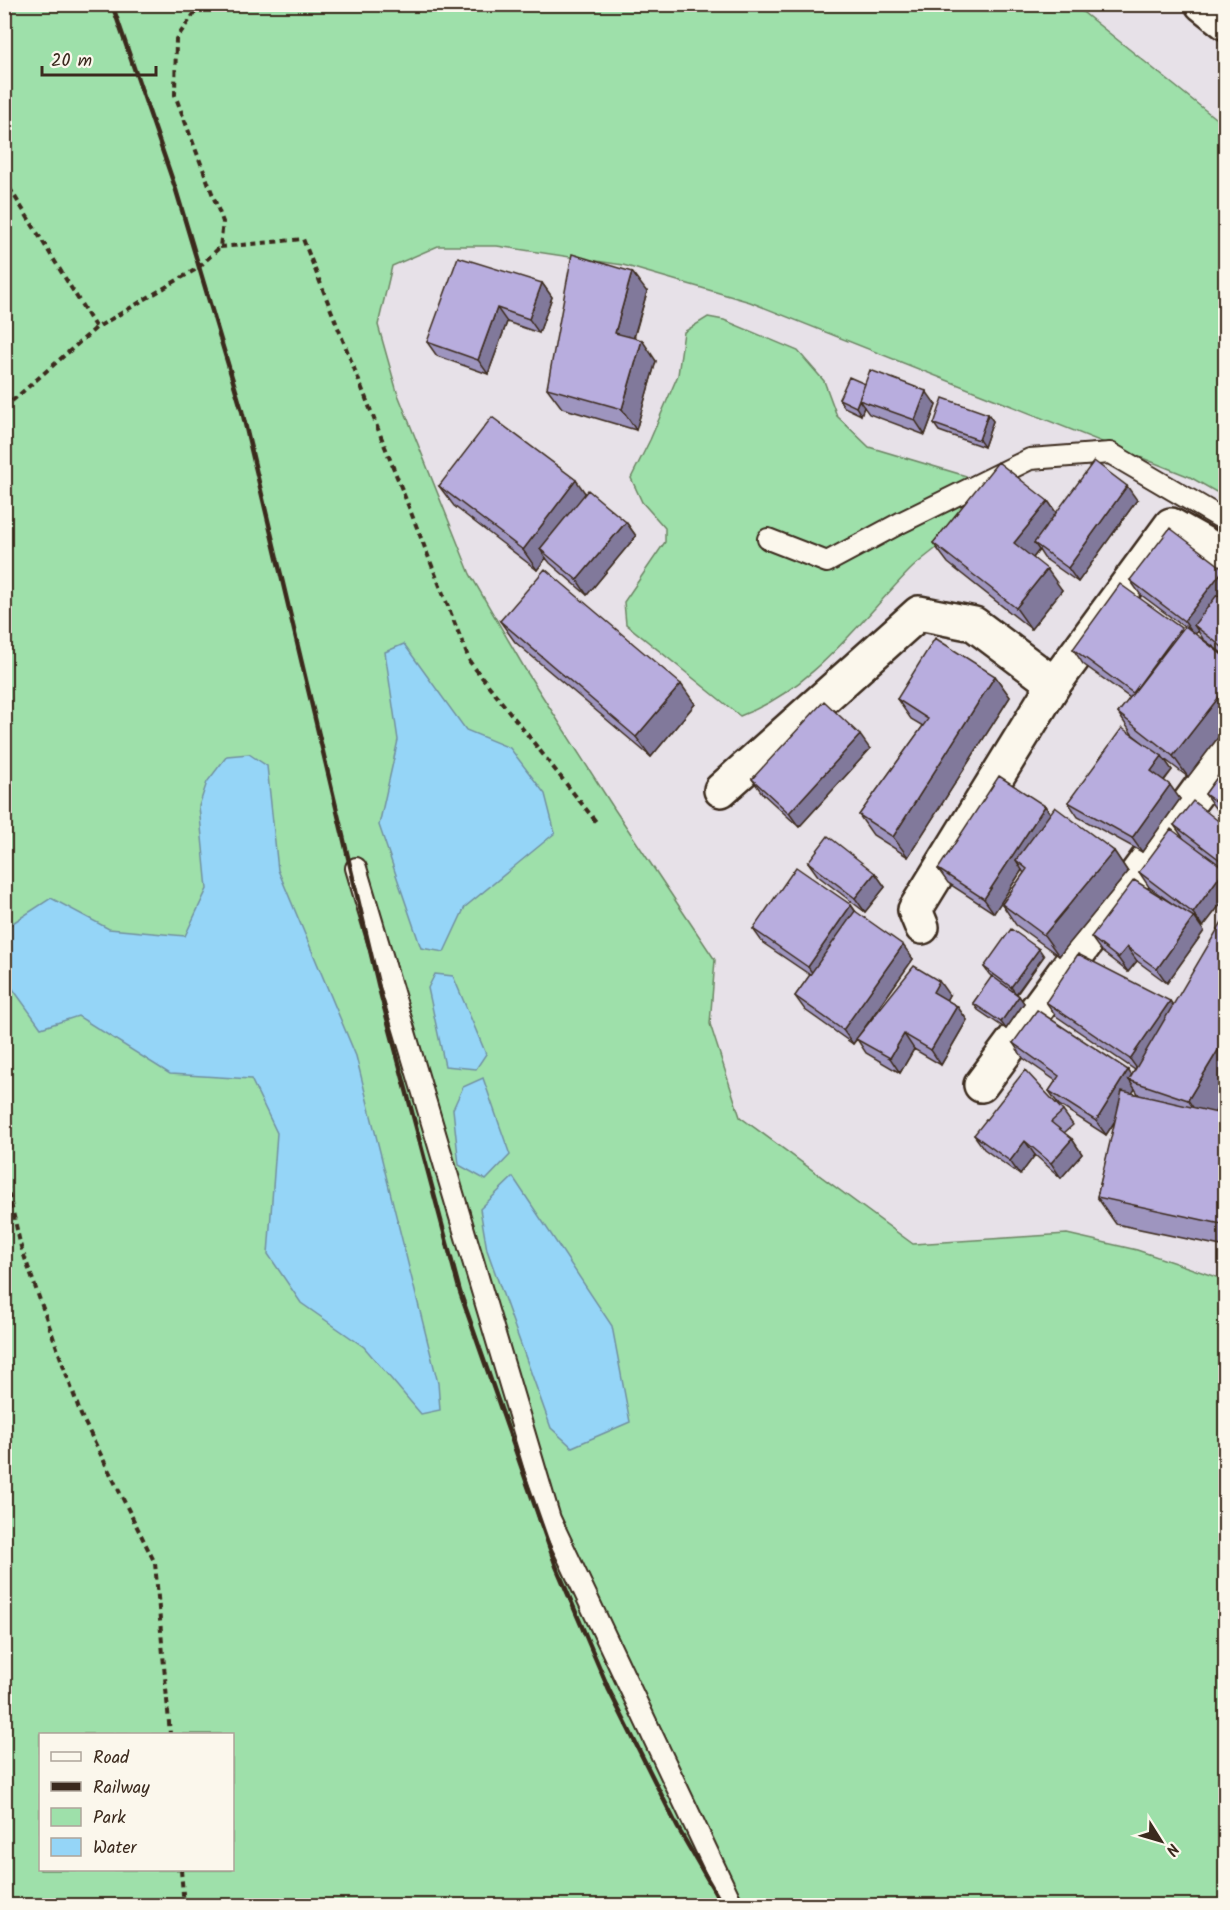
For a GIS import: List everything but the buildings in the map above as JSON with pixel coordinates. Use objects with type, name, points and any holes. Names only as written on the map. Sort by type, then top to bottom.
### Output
[{"type":"street","points":[[1202,4],[1226,22]]},
{"type":"street","points":[[922,927],[915,910],[1054,684],[1171,525],[1226,556]]},
{"type":"street","points":[[721,790],[919,613],[974,624],[1054,684]]},
{"type":"street","points":[[981,1085],[1226,753]]},
{"type":"lane","points":[[768,539],[827,562],[1030,459],[1110,453],[1226,521]]},
{"type":"lane","points":[[356,868],[550,1519],[733,1905]]},
{"type":"path","points":[[4,408],[96,328],[198,268],[219,247],[223,222],[175,95],[176,39],[201,4]]},
{"type":"path","points":[[4,180],[96,328]]},
{"type":"path","points":[[219,247],[303,239],[470,662],[597,823]]},
{"type":"path","points":[[4,1173],[21,1247],[81,1415],[155,1563],[170,1733]]},
{"type":"path","points":[[181,1871],[184,1905]]},
{"type":"green space","points":[[5,5],[1074,5],[1225,126],[1225,497],[1190,477],[750,302],[623,265],[497,246],[438,246],[392,266],[378,325],[397,392],[470,574],[525,669],[715,960],[710,1024],[740,1117],[913,1244],[1067,1234],[1137,1250],[1225,1280],[1225,1905],[5,1906]]},
{"type":"green space","points":[[708,317],[724,320],[798,351],[824,381],[837,416],[869,447],[966,476],[977,495],[949,537],[910,570],[833,653],[790,690],[740,716],[626,624],[624,602],[665,542],[665,528],[642,502],[631,478],[678,375],[684,332]]},
{"type":"water","points":[[404,644],[466,730],[510,748],[545,794],[555,833],[465,907],[444,952],[421,948],[379,825],[398,740],[385,652]]},
{"type":"water","points":[[249,754],[267,766],[278,870],[356,1056],[438,1383],[440,1410],[421,1414],[364,1347],[301,1303],[268,1254],[277,1133],[251,1079],[170,1074],[78,1016],[41,1028],[5,978],[5,928],[51,898],[109,929],[185,936],[207,889],[199,806],[207,782],[227,756]]},
{"type":"water","points":[[435,974],[453,976],[486,1054],[476,1069],[445,1066],[428,988]]},
{"type":"water","points":[[483,1078],[510,1155],[486,1180],[459,1165],[453,1109],[463,1087]]},
{"type":"water","points":[[513,1177],[612,1326],[630,1422],[572,1447],[551,1428],[487,1250],[480,1209]]},
{"type":"railway","points":[[112,4],[176,190],[242,411],[380,992],[460,1292],[556,1566],[609,1690],[678,1828],[723,1906]]}]
